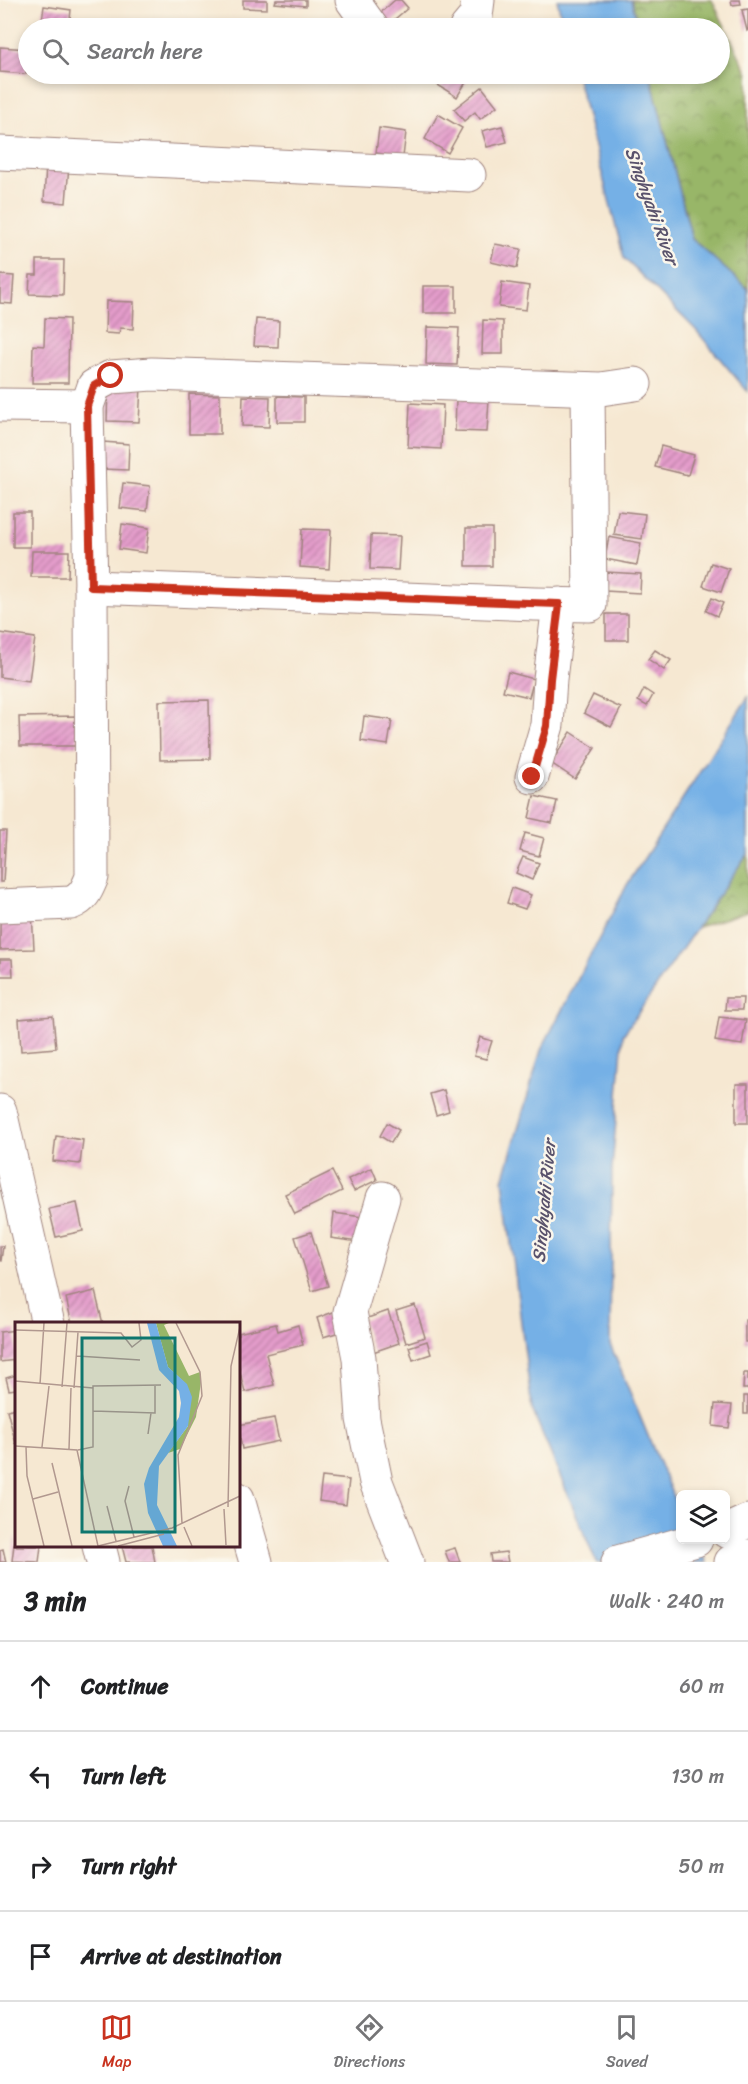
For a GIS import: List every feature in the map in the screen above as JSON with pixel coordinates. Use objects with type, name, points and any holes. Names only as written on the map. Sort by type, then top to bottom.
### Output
[{"type":"street","points":[[352,0],[365,18]]},
{"type":"street","points":[[474,18],[478,0]]},
{"type":"street","points":[[0,153],[469,175]]},
{"type":"street","points":[[0,906],[72,903],[79,900],[86,892],[92,877],[91,587],[87,406],[94,386],[111,376],[152,374],[588,389],[635,384]]},
{"type":"street","points":[[91,587],[590,605],[588,389]]},
{"type":"street","points":[[0,405],[87,406]]},
{"type":"street","points":[[532,777],[547,726],[559,604]]},
{"type":"street","points":[[0,1111],[48,1322]]},
{"type":"street","points":[[383,1198],[350,1312],[359,1358],[363,1419],[376,1482],[407,1562]]},
{"type":"street","points":[[240,1506],[256,1562]]},
{"type":"street","points":[[734,1548],[748,1521]]},
{"type":"street","points":[[618,1562],[679,1544]]},
{"type":"street","points":[[99,1547],[103,1562]]},
{"type":"green space","points":[[631,0],[712,0],[721,18],[636,18]]},
{"type":"green space","points":[[730,37],[748,74],[748,289],[692,239],[653,84],[730,84]]},
{"type":"green space","points":[[748,853],[748,911],[695,928]]},
{"type":"water","points":[[557,0],[631,0],[636,18],[562,18]]},
{"type":"water","name":"Singhyahi River","points":[[579,84],[653,84],[692,239],[748,289],[748,392],[695,329],[624,258]]},
{"type":"water","name":"Singhyahi River","points":[[748,697],[748,853],[623,1035],[612,1169],[610,1344],[676,1503],[676,1544],[696,1544],[707,1562],[596,1562],[532,1409],[503,1180],[541,1050],[627,885]]},
{"type":"building","points":[[243,0],[267,0],[267,9],[243,8]]},
{"type":"building","points":[[276,0],[306,0],[306,6],[275,3]]},
{"type":"building","points":[[395,0],[401,0],[408,8],[396,18],[374,18]]},
{"type":"building","points":[[731,0],[740,0],[741,4],[732,5]]},
{"type":"building","points":[[44,6],[71,10],[70,18],[42,18]]},
{"type":"building","points":[[748,9],[748,30],[747,31],[742,10]]},
{"type":"building","points":[[0,47],[18,48],[18,73],[0,72]]},
{"type":"building","points":[[436,84],[465,84],[457,97]]},
{"type":"building","points":[[482,87],[497,106],[480,119],[475,112],[464,121],[454,109]]},
{"type":"building","points":[[438,114],[462,128],[448,153],[425,139]]},
{"type":"building","points":[[502,126],[507,142],[487,147],[482,131]]},
{"type":"building","points":[[379,128],[406,132],[403,157],[376,153]]},
{"type":"building","points":[[46,164],[69,165],[66,203],[44,201]]},
{"type":"building","points":[[495,244],[521,249],[517,268],[491,262]]},
{"type":"building","points":[[37,260],[64,260],[63,295],[29,294],[30,275],[37,275]]},
{"type":"building","points":[[0,275],[14,276],[12,304],[0,303]]},
{"type":"building","points":[[502,282],[529,286],[526,310],[499,307]]},
{"type":"building","points":[[423,286],[456,286],[456,313],[423,313]]},
{"type":"building","points":[[106,301],[134,302],[133,329],[120,328],[119,334],[105,333]]},
{"type":"building","points":[[45,318],[69,319],[68,383],[32,383],[33,345],[44,346]]},
{"type":"building","points":[[256,319],[279,321],[278,347],[254,346]]},
{"type":"building","points":[[483,320],[503,321],[503,354],[482,354]]},
{"type":"building","points":[[427,327],[459,328],[457,365],[426,364]]},
{"type":"building","points":[[108,386],[141,387],[139,422],[107,421]]},
{"type":"building","points":[[189,394],[220,395],[220,434],[189,434]]},
{"type":"building","points":[[243,396],[270,397],[269,427],[242,426]]},
{"type":"building","points":[[277,396],[304,397],[304,422],[277,422]]},
{"type":"building","points":[[456,398],[489,399],[487,432],[455,431]]},
{"type":"building","points":[[410,403],[443,405],[441,449],[408,447]]},
{"type":"building","points":[[103,442],[129,444],[128,470],[101,469]]},
{"type":"building","points":[[661,446],[694,455],[688,475],[655,467]]},
{"type":"building","points":[[123,483],[150,486],[147,511],[120,508]]},
{"type":"building","points":[[618,511],[645,514],[642,539],[614,535]]},
{"type":"building","points":[[13,512],[30,512],[30,547],[13,547]]},
{"type":"building","points":[[122,524],[149,528],[146,553],[119,549]]},
{"type":"building","points":[[466,528],[492,528],[492,566],[466,566]]},
{"type":"building","points":[[302,529],[331,530],[329,569],[300,567]]},
{"type":"building","points":[[371,535],[400,536],[398,570],[370,569]]},
{"type":"building","points":[[609,537],[641,543],[637,565],[605,559]]},
{"type":"building","points":[[32,551],[69,551],[68,577],[31,577]]},
{"type":"building","points":[[711,563],[729,569],[721,592],[703,586]]},
{"type":"building","points":[[606,572],[641,574],[640,593],[605,591]]},
{"type":"building","points":[[712,598],[723,603],[717,616],[706,611]]},
{"type":"building","points":[[606,614],[628,614],[628,640],[606,640]]},
{"type":"building","points":[[0,633],[35,638],[29,681],[0,677]]},
{"type":"building","points":[[655,650],[671,660],[664,670],[648,659]]},
{"type":"building","points":[[508,672],[534,679],[529,697],[503,691]]},
{"type":"building","points":[[644,689],[653,695],[647,706],[638,701]]},
{"type":"building","points":[[593,695],[621,708],[611,727],[584,713]]},
{"type":"building","points":[[209,700],[210,759],[160,760],[159,701]]},
{"type":"building","points":[[78,716],[78,746],[20,746],[19,717]]},
{"type":"building","points":[[364,716],[392,720],[388,745],[361,741]]},
{"type":"building","points":[[571,732],[595,748],[575,779],[551,763]]},
{"type":"building","points":[[534,796],[557,801],[552,823],[529,818]]},
{"type":"building","points":[[0,831],[6,831],[3,882],[0,882]]},
{"type":"building","points":[[525,833],[544,838],[539,856],[520,851]]},
{"type":"building","points":[[523,857],[539,863],[532,880],[516,873]]},
{"type":"building","points":[[512,888],[531,895],[525,909],[507,903]]},
{"type":"building","points":[[32,912],[34,949],[0,950],[0,913]]},
{"type":"building","points":[[0,959],[12,959],[13,976],[0,976]]},
{"type":"building","points":[[726,998],[743,998],[742,1010],[725,1010]]},
{"type":"building","points":[[53,1016],[56,1048],[21,1051],[19,1019]]},
{"type":"building","points":[[719,1017],[746,1020],[742,1045],[715,1041]]},
{"type":"building","points":[[480,1037],[492,1041],[486,1059],[474,1056]]},
{"type":"building","points":[[736,1084],[748,1084],[748,1123],[736,1123]]},
{"type":"building","points":[[444,1090],[449,1111],[436,1115],[430,1094]]},
{"type":"building","points":[[387,1123],[399,1130],[391,1143],[380,1136]]},
{"type":"building","points":[[56,1136],[83,1140],[80,1164],[53,1161]]},
{"type":"building","points":[[372,1168],[377,1180],[354,1191],[348,1179]]},
{"type":"building","points":[[332,1171],[342,1191],[295,1214],[285,1194]]},
{"type":"building","points":[[77,1203],[83,1231],[56,1237],[49,1209]]},
{"type":"building","points":[[334,1213],[362,1217],[358,1242],[331,1238]]},
{"type":"building","points":[[311,1232],[328,1286],[312,1291],[295,1237]]},
{"type":"building","points":[[0,1246],[3,1246],[1,1261],[0,1261]]},
{"type":"building","points":[[95,1291],[103,1322],[72,1322],[66,1298]]},
{"type":"building","points":[[415,1305],[425,1337],[406,1343],[396,1311]]},
{"type":"building","points":[[336,1311],[343,1331],[323,1337],[317,1318]]},
{"type":"building","points":[[388,1311],[399,1343],[373,1352],[362,1320]]},
{"type":"building","points":[[745,1320],[748,1320],[748,1342],[745,1342]]},
{"type":"building","points":[[276,1324],[278,1331],[298,1325],[303,1345],[266,1354],[274,1385],[245,1392],[240,1373],[240,1333]]},
{"type":"building","points":[[15,1330],[15,1360],[0,1362],[0,1332]]},
{"type":"building","points":[[427,1341],[431,1354],[413,1360],[409,1347]]},
{"type":"building","points":[[744,1373],[748,1373],[748,1389],[743,1389]]},
{"type":"building","points":[[15,1375],[15,1389],[9,1390],[6,1378]]},
{"type":"building","points":[[744,1396],[748,1396],[748,1414],[744,1414]]},
{"type":"building","points":[[715,1404],[732,1405],[729,1428],[713,1426]]},
{"type":"building","points":[[15,1408],[15,1440],[7,1410]]},
{"type":"building","points":[[274,1418],[279,1441],[242,1449],[240,1425]]},
{"type":"building","points":[[322,1477],[349,1480],[346,1505],[319,1501]]},
{"type":"building","points":[[15,1536],[15,1547],[41,1547],[39,1562],[12,1561]]},
{"type":"building","points":[[122,1547],[152,1547],[155,1562],[126,1562]]},
{"type":"building","points":[[455,1548],[460,1562],[449,1562],[445,1551]]},
{"type":"building","points":[[3,1549],[6,1562],[0,1562],[0,1550]]},
{"type":"building","points":[[506,1552],[508,1562],[491,1562],[490,1554]]},
{"type":"route","points":[[111,376],[94,386],[87,406],[91,587],[559,604],[547,726],[532,777]]}]
